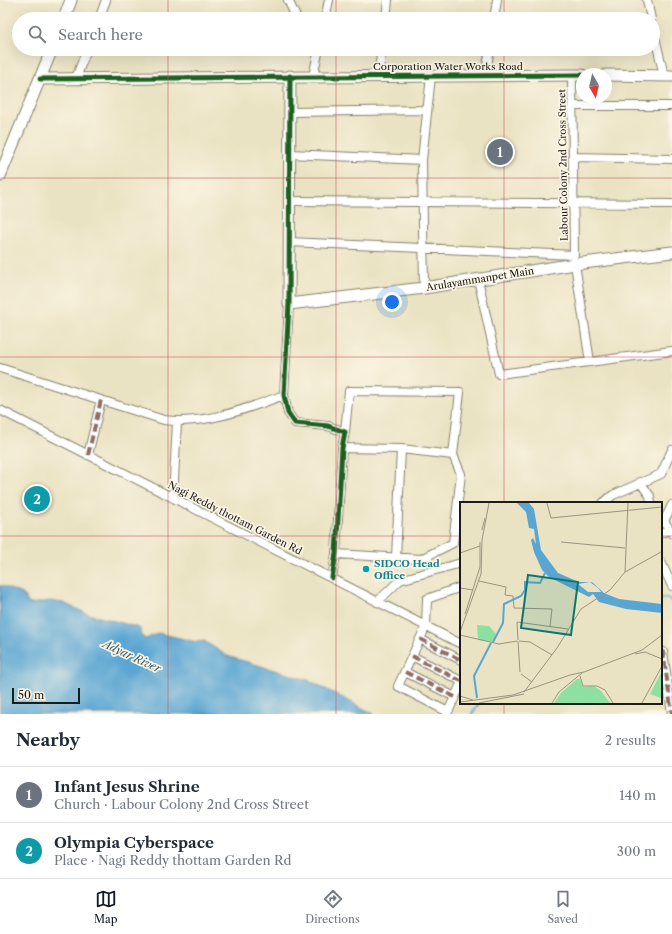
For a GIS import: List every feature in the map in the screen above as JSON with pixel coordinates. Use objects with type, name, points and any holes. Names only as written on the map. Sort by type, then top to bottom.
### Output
[{"type":"street","points":[[67,12],[71,0]]},
{"type":"street","points":[[102,12],[106,0]]},
{"type":"street","points":[[288,0],[294,12]]},
{"type":"street","points":[[326,12],[328,0]]},
{"type":"street","points":[[387,12],[388,0]]},
{"type":"street","points":[[495,12],[497,0]]},
{"type":"street","points":[[647,0],[650,12]]},
{"type":"street","points":[[612,75],[668,76],[660,50]]},
{"type":"street","points":[[0,176],[49,56]]},
{"type":"street","points":[[76,78],[84,56]]},
{"type":"street","points":[[313,76],[318,56]]},
{"type":"street","points":[[378,75],[381,56]]},
{"type":"street","points":[[485,76],[489,56]]},
{"type":"street","name":"Corporation Water Works Road","points":[[40,79],[378,75],[576,75]]},
{"type":"street","points":[[290,76],[289,304],[284,395],[288,412],[295,423],[328,426],[345,432]]},
{"type":"street","points":[[424,288],[422,248],[422,160],[426,110],[431,76]]},
{"type":"street","name":"Labour Colony 2nd Cross Street","points":[[576,81],[572,106],[575,259],[590,362]]},
{"type":"street","points":[[572,106],[672,106]]},
{"type":"street","points":[[290,112],[426,110]]},
{"type":"street","points":[[290,154],[422,160]]},
{"type":"street","points":[[573,157],[672,159]]},
{"type":"street","points":[[289,201],[574,202],[672,204]]},
{"type":"street","points":[[289,242],[422,248],[575,259]]},
{"type":"street","name":"Arulayammanpet Main","points":[[289,304],[424,288],[478,279],[575,259],[672,252]]},
{"type":"street","points":[[478,279],[499,374],[672,352]]},
{"type":"street","points":[[0,368],[164,420],[177,422],[227,415],[284,395]]},
{"type":"street","points":[[332,578],[336,554],[342,448],[349,391],[460,392],[453,455],[461,474],[453,542],[421,559],[336,554]]},
{"type":"street","points":[[88,455],[101,400]]},
{"type":"street","name":"Nagi Reddy thottam Garden Rd","points":[[0,410],[460,643]]},
{"type":"street","points":[[173,498],[177,422]]},
{"type":"street","points":[[342,448],[400,449],[453,455]]},
{"type":"street","points":[[396,558],[400,449]]},
{"type":"street","points":[[604,502],[612,495],[661,474],[672,450]]},
{"type":"street","points":[[640,482],[650,496],[651,502]]},
{"type":"street","points":[[671,532],[662,520],[672,505]]},
{"type":"street","points":[[377,602],[400,580],[460,563]]},
{"type":"street","points":[[662,564],[672,586]]},
{"type":"street","points":[[460,587],[426,599],[426,626],[398,686],[448,712],[460,684]]},
{"type":"street","points":[[420,639],[460,659]]},
{"type":"street","points":[[662,652],[671,696],[672,714]]},
{"type":"street","points":[[412,656],[460,681]]},
{"type":"street","points":[[405,672],[455,697]]},
{"type":"water","name":"Adyar River","points":[[0,585],[23,594],[29,604],[50,601],[63,603],[88,614],[137,627],[140,629],[142,637],[146,639],[158,633],[197,642],[204,641],[227,656],[308,680],[374,714],[0,714]]},
{"type":"waterway","points":[[662,599],[666,598],[672,601]]},
{"type":"waterway","points":[[472,714],[478,704]]},
{"type":"marked path","points":[[88,455],[101,400]]},
{"type":"marked path","points":[[420,639],[460,659]]},
{"type":"marked path","points":[[662,652],[672,714]]},
{"type":"marked path","points":[[412,656],[460,680]]},
{"type":"marked path","points":[[405,672],[455,697]]},
{"type":"cycle path","points":[[40,79],[576,75]]},
{"type":"cycle path","points":[[290,76],[289,304],[284,395],[288,413],[295,423],[328,426],[345,432],[342,448],[336,554],[332,578]]},
{"type":"place","name":"Infant Jesus Shrine","points":[[500,152]]},
{"type":"place","name":"Olympia Cyberspace","points":[[37,499]]},
{"type":"place","name":"SIDCO Head Office","points":[[366,569]]}]
